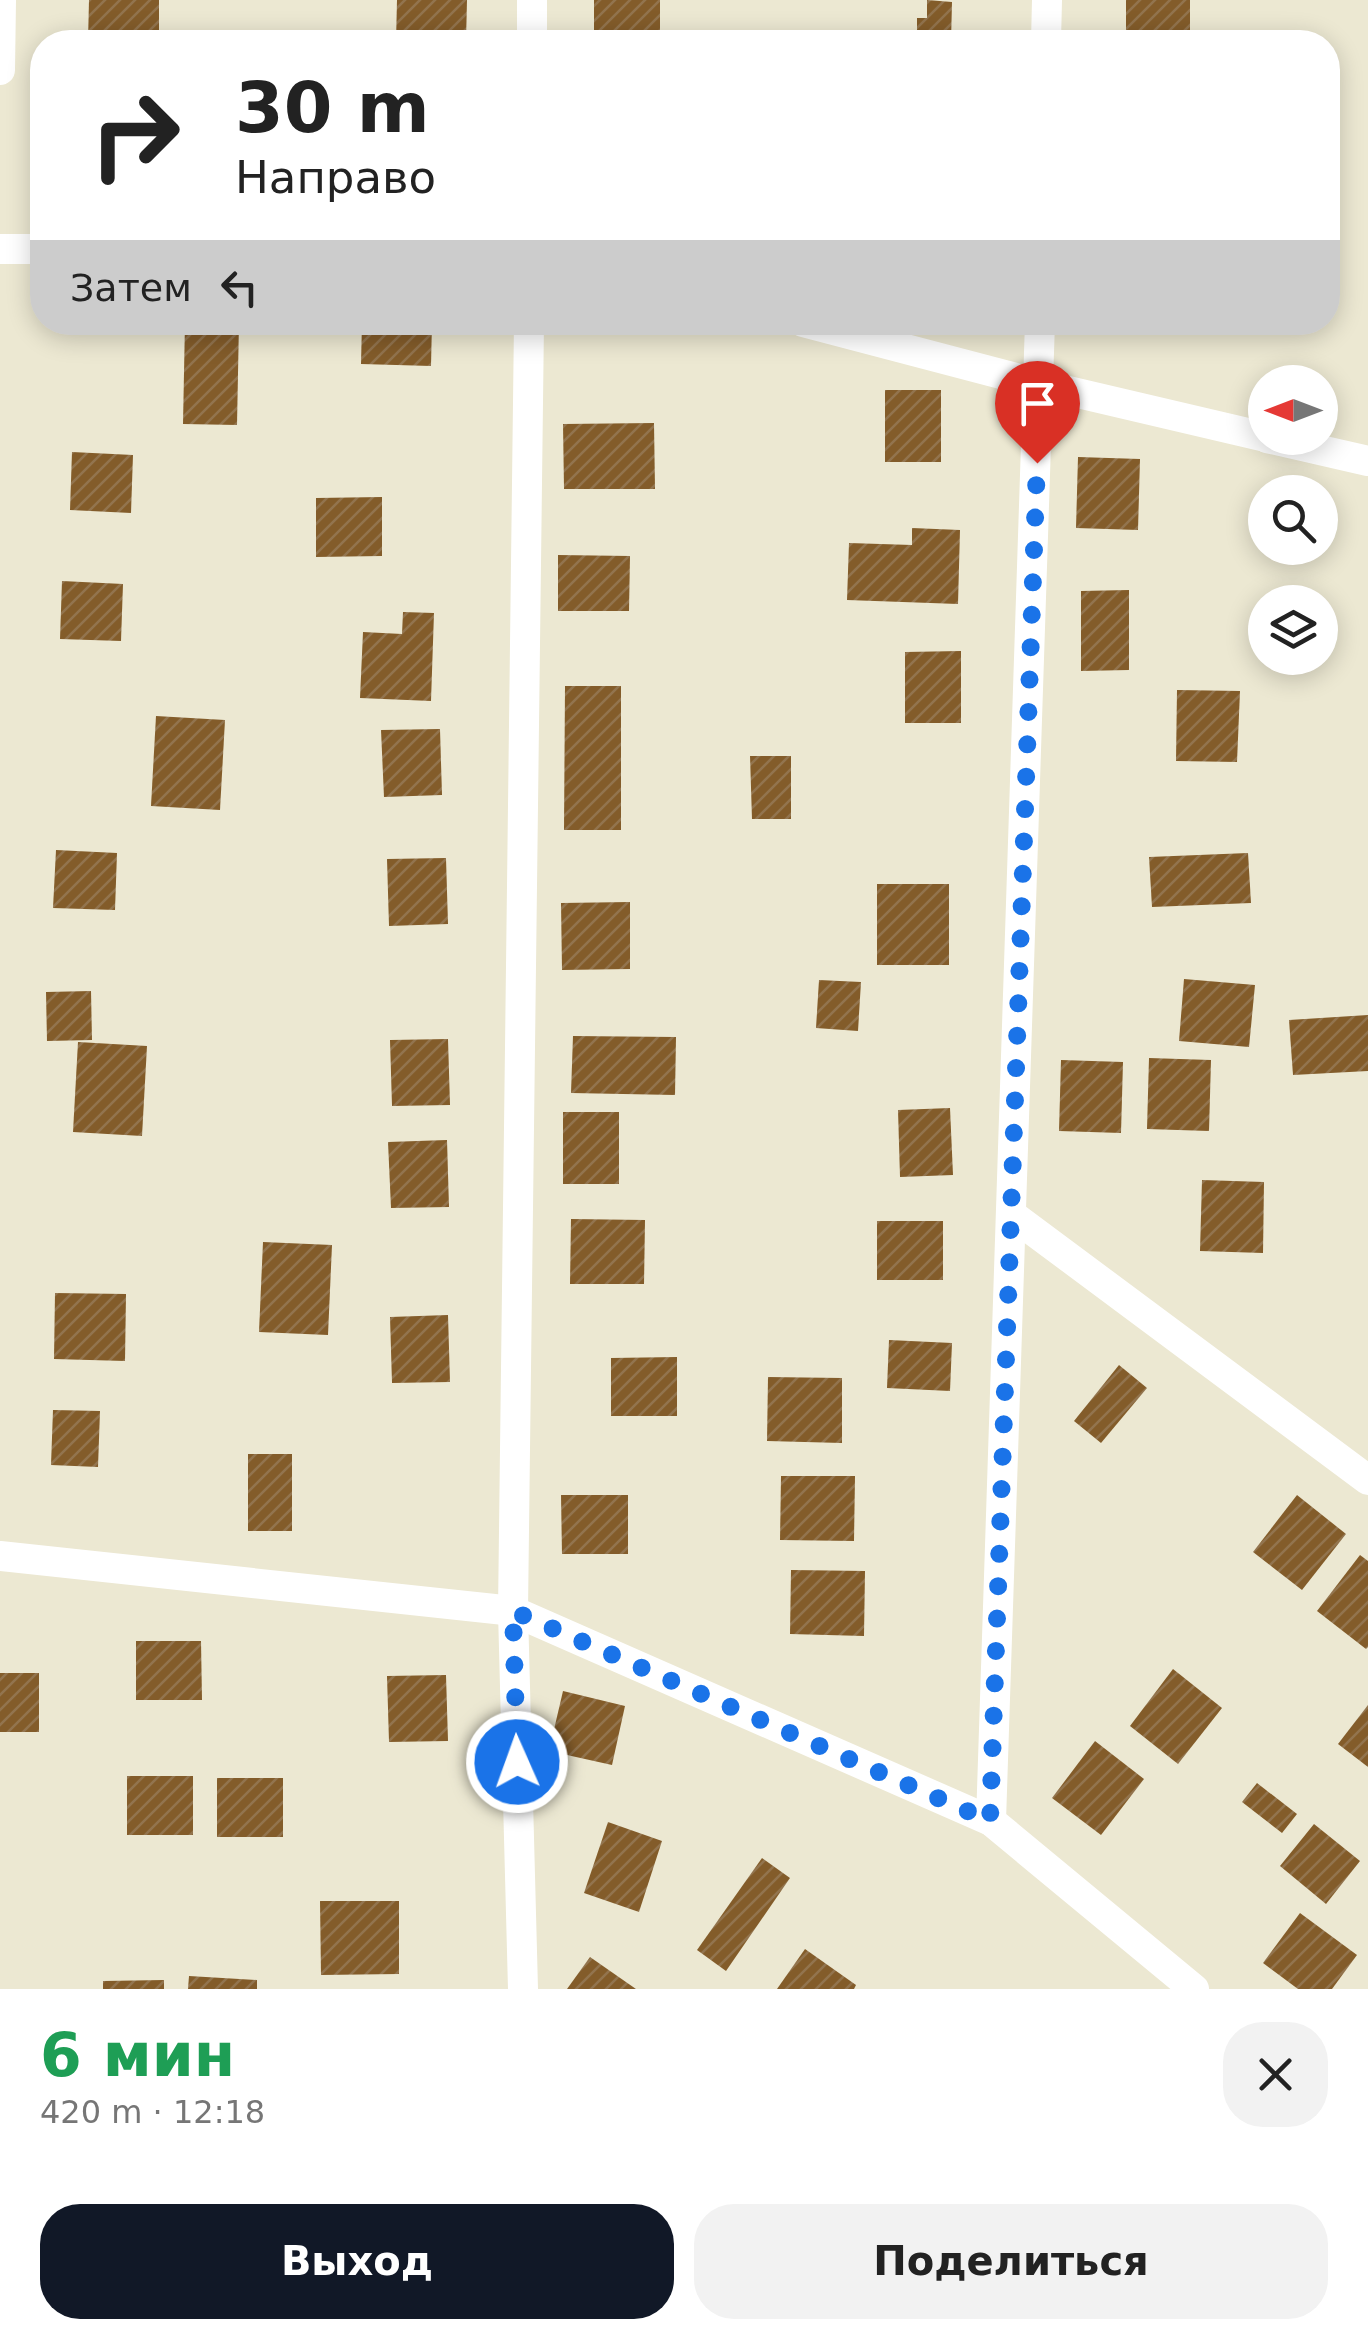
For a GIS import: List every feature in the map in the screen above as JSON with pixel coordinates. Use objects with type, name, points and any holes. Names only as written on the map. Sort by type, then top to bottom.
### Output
[{"type":"street","points":[[0,70],[1,0]]},
{"type":"street","points":[[532,0],[532,30]]},
{"type":"street","points":[[1046,0],[1046,30]]},
{"type":"street","points":[[0,249],[30,249]]},
{"type":"street","points":[[523,1989],[513,1611],[529,335]]},
{"type":"street","points":[[852,335],[1248,433]]},
{"type":"street","points":[[990,1821],[1040,335]]},
{"type":"street","points":[[1338,455],[1368,462]]},
{"type":"street","points":[[1012,1215],[1368,1480]]},
{"type":"street","points":[[0,1556],[513,1611],[990,1821],[1194,1989]]},
{"type":"building","points":[[89,0],[159,0],[159,30],[88,30]]},
{"type":"building","points":[[397,0],[467,0],[466,30],[396,30]]},
{"type":"building","points":[[594,0],[660,0],[660,30],[594,30]]},
{"type":"building","points":[[927,0],[952,2],[951,30],[917,30],[917,18],[927,18]]},
{"type":"building","points":[[1126,0],[1190,0],[1190,30],[1126,30]]},
{"type":"building","points":[[185,335],[239,335],[237,425],[183,424]]},
{"type":"building","points":[[362,335],[432,335],[431,366],[361,364]]},
{"type":"building","points":[[885,390],[941,390],[941,462],[885,462]]},
{"type":"building","points":[[654,423],[655,489],[564,489],[563,424]]},
{"type":"building","points":[[72,452],[133,455],[131,513],[70,510]]},
{"type":"building","points":[[1078,457],[1140,459],[1138,530],[1076,528]]},
{"type":"building","points":[[382,497],[382,556],[316,557],[316,498]]},
{"type":"building","points":[[912,528],[960,530],[958,604],[847,600],[849,543],[912,545]]},
{"type":"building","points":[[558,555],[630,556],[629,611],[558,611]]},
{"type":"building","points":[[62,581],[123,584],[121,641],[60,639]]},
{"type":"building","points":[[1129,590],[1129,670],[1081,671],[1081,591]]},
{"type":"building","points":[[403,612],[434,613],[431,701],[360,698],[363,632],[402,634]]},
{"type":"building","points":[[961,651],[961,723],[905,723],[905,652]]},
{"type":"building","points":[[565,686],[621,686],[621,830],[564,830]]},
{"type":"building","points":[[1177,690],[1240,691],[1237,762],[1176,761]]},
{"type":"building","points":[[156,716],[225,720],[220,810],[151,806]]},
{"type":"building","points":[[440,729],[442,795],[384,797],[381,730]]},
{"type":"building","points":[[750,756],[791,756],[791,819],[752,819]]},
{"type":"building","points":[[56,850],[117,853],[115,910],[53,908]]},
{"type":"building","points":[[1248,853],[1251,903],[1152,907],[1149,857]]},
{"type":"building","points":[[446,858],[448,924],[389,926],[387,859]]},
{"type":"building","points":[[877,884],[949,884],[949,965],[877,965]]},
{"type":"building","points":[[630,902],[630,969],[562,970],[561,903]]},
{"type":"building","points":[[1184,979],[1255,985],[1249,1047],[1179,1041]]},
{"type":"building","points":[[819,980],[861,982],[858,1031],[816,1028]]},
{"type":"building","points":[[91,991],[92,1040],[47,1041],[46,992]]},
{"type":"building","points":[[1368,1015],[1368,1071],[1293,1075],[1289,1020]]},
{"type":"building","points":[[573,1036],[676,1037],[675,1095],[571,1093]]},
{"type":"building","points":[[448,1039],[450,1105],[392,1106],[390,1040]]},
{"type":"building","points":[[78,1042],[147,1046],[142,1136],[73,1132]]},
{"type":"building","points":[[1149,1058],[1211,1060],[1209,1131],[1147,1129]]},
{"type":"building","points":[[1061,1060],[1123,1062],[1121,1133],[1059,1131]]},
{"type":"building","points":[[950,1108],[953,1175],[900,1177],[898,1110]]},
{"type":"building","points":[[563,1112],[619,1112],[619,1184],[563,1184]]},
{"type":"building","points":[[447,1140],[449,1207],[391,1208],[388,1142]]},
{"type":"building","points":[[1202,1180],[1264,1182],[1263,1253],[1200,1251]]},
{"type":"building","points":[[571,1219],[645,1220],[644,1284],[570,1284]]},
{"type":"building","points":[[877,1221],[943,1221],[943,1280],[877,1280]]},
{"type":"building","points":[[263,1242],[332,1245],[328,1335],[259,1332]]},
{"type":"building","points":[[55,1293],[126,1294],[125,1361],[54,1359]]},
{"type":"building","points":[[448,1315],[450,1382],[392,1383],[390,1317]]},
{"type":"building","points":[[889,1340],[952,1343],[950,1391],[887,1388]]},
{"type":"building","points":[[677,1357],[677,1416],[611,1416],[611,1358]]},
{"type":"building","points":[[1119,1365],[1147,1388],[1101,1443],[1074,1421]]},
{"type":"building","points":[[768,1377],[842,1378],[842,1443],[767,1441]]},
{"type":"building","points":[[53,1410],[100,1411],[98,1467],[51,1465]]},
{"type":"building","points":[[248,1454],[292,1454],[292,1531],[248,1531]]},
{"type":"building","points":[[781,1476],[855,1476],[854,1541],[780,1540]]},
{"type":"building","points":[[561,1495],[628,1495],[628,1554],[562,1554]]},
{"type":"building","points":[[1297,1495],[1346,1534],[1302,1590],[1253,1552]]},
{"type":"building","points":[[1360,1555],[1368,1561],[1366,1649],[1317,1611]]},
{"type":"building","points":[[791,1570],[865,1571],[864,1636],[790,1634]]},
{"type":"building","points":[[136,1641],[201,1641],[202,1700],[136,1700]]},
{"type":"building","points":[[1173,1669],[1222,1708],[1178,1764],[1130,1726]]},
{"type":"building","points":[[0,1673],[39,1673],[39,1732],[0,1732]]},
{"type":"building","points":[[446,1675],[448,1741],[389,1742],[387,1676]]},
{"type":"building","points":[[563,1691],[625,1706],[612,1765],[549,1751]]},
{"type":"building","points":[[1368,1705],[1368,1767],[1338,1744]]},
{"type":"building","points":[[1095,1741],[1144,1779],[1101,1835],[1052,1798]]},
{"type":"building","points":[[127,1776],[193,1776],[193,1835],[127,1835]]},
{"type":"building","points":[[217,1778],[283,1778],[283,1837],[217,1837]]},
{"type":"building","points":[[1257,1783],[1297,1814],[1282,1833],[1242,1802]]},
{"type":"building","points":[[608,1822],[662,1841],[639,1912],[584,1893]]},
{"type":"building","points":[[1314,1824],[1360,1861],[1326,1904],[1280,1866]]},
{"type":"building","points":[[762,1858],[790,1878],[726,1971],[697,1950]]},
{"type":"building","points":[[320,1901],[399,1901],[399,1974],[321,1975]]},
{"type":"building","points":[[1300,1913],[1357,1955],[1332,1989],[1298,1989],[1263,1963]]},
{"type":"building","points":[[805,1949],[856,1985],[854,1989],[777,1989]]},
{"type":"building","points":[[590,1957],[636,1989],[567,1989]]},
{"type":"building","points":[[189,1976],[257,1980],[257,1989],[188,1989]]},
{"type":"building","points":[[164,1980],[164,1989],[103,1989],[103,1981]]},
{"type":"route","points":[[517,1762],[513,1611],[990,1821],[1037,463]]}]
